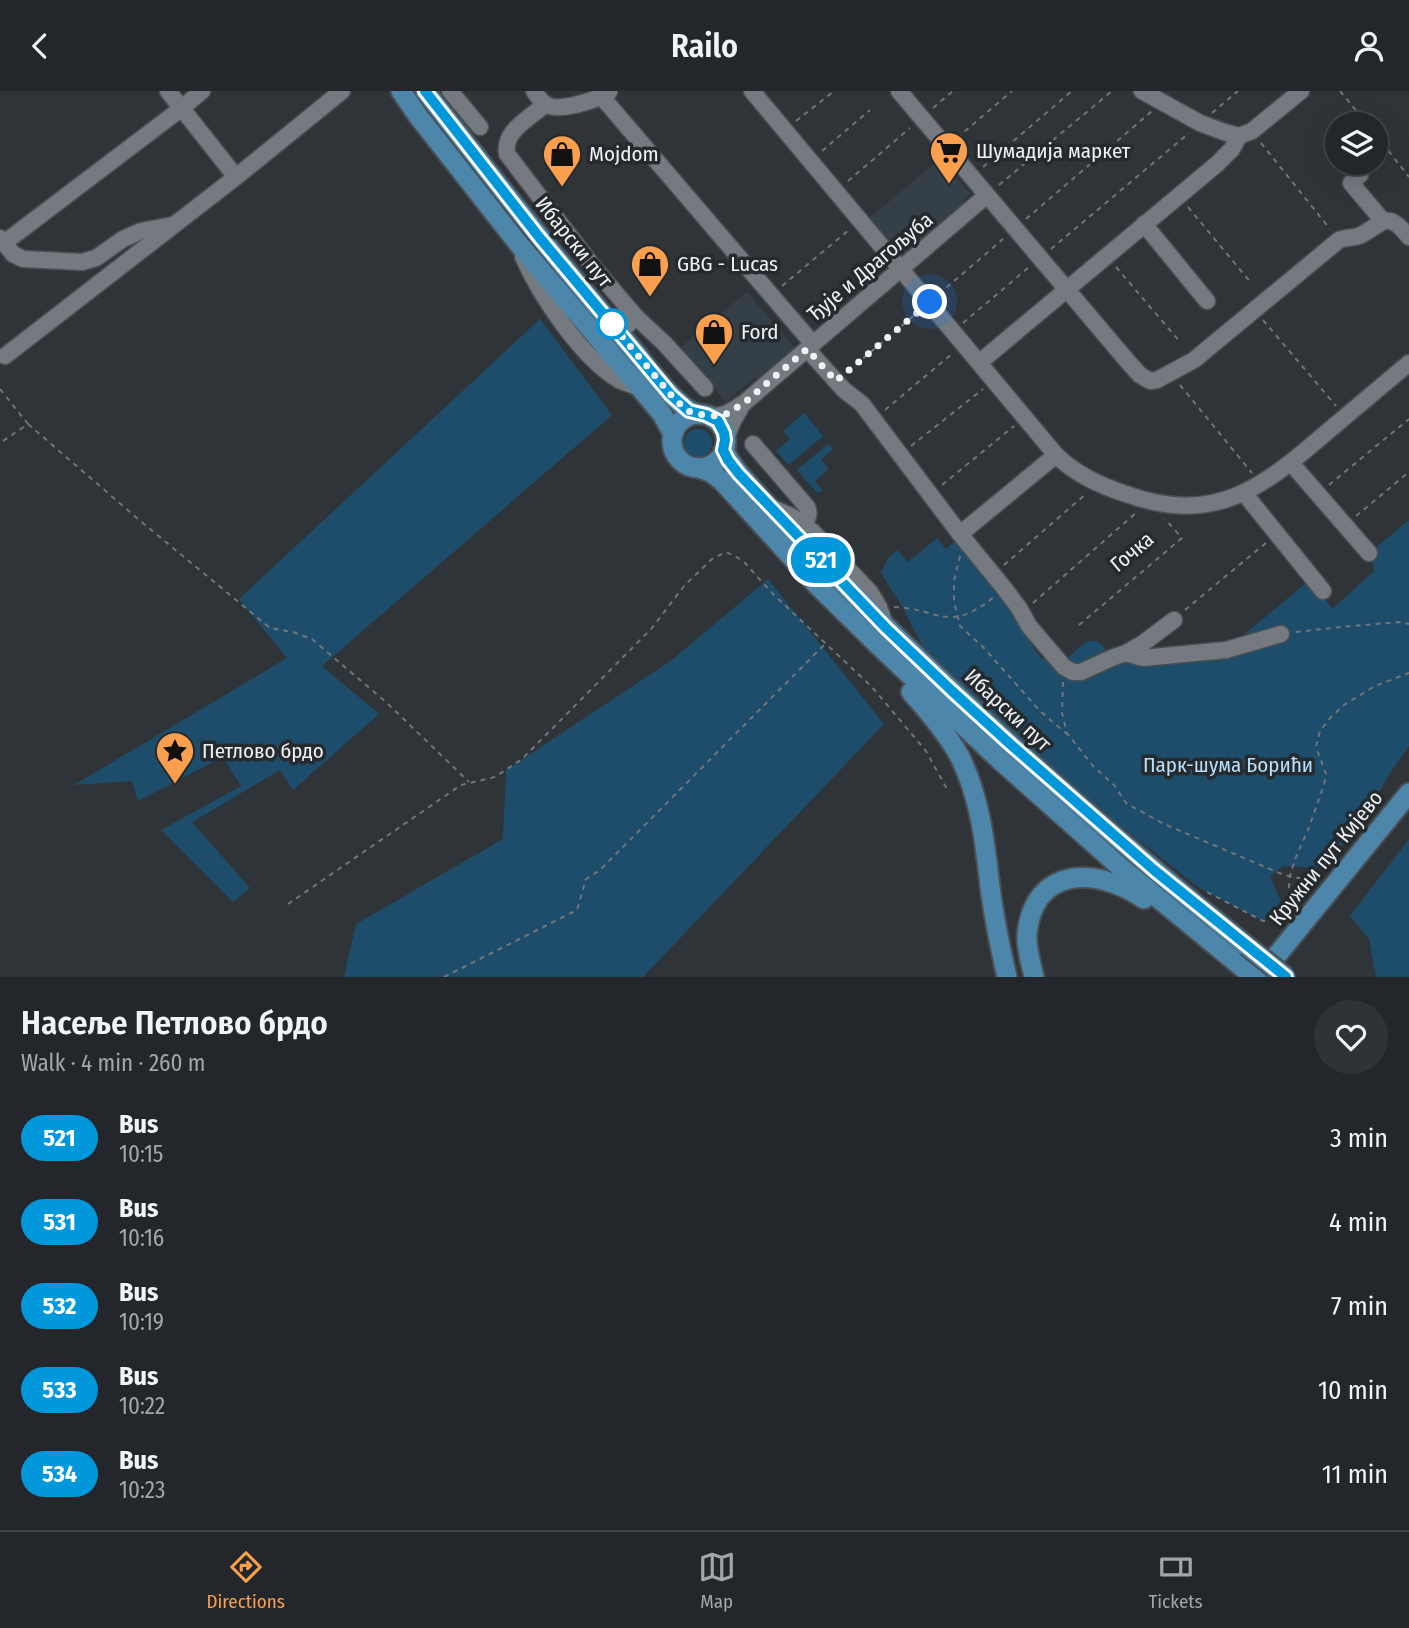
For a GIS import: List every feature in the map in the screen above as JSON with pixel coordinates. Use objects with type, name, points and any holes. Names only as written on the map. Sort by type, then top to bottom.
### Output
[{"type":"main road","name":"Ибарски пут","points":[[401,91],[517,242],[662,414],[673,434]]},
{"type":"main road","name":"Ибарски пут","points":[[425,91],[539,237],[671,395],[686,410],[701,414]]},
{"type":"main road","points":[[701,414],[718,421],[724,433],[724,445],[716,461],[699,468],[680,460],[673,448],[673,434],[681,420],[701,414]]},
{"type":"main road","name":"Ибарски пут","points":[[724,445],[732,466],[881,636],[1002,762],[1185,921],[1286,977]]},
{"type":"main road","name":"Ибарски пут","points":[[699,468],[712,473],[723,482],[816,584],[984,720],[1154,870],[1241,954],[1257,977]]},
{"type":"main road","points":[[881,636],[883,660],[893,675],[942,728],[966,771],[980,813],[997,935],[1007,977]]},
{"type":"main road","name":"Кружни пут Кијево","points":[[1257,977],[1409,793]]},
{"type":"main road","points":[[1034,977],[1027,937],[1033,908],[1042,894],[1067,879],[1093,877],[1108,880],[1135,892],[1173,919],[1185,921]]},
{"type":"street","points":[[168,91],[236,177]]},
{"type":"street","points":[[5,356],[342,91]]},
{"type":"street","points":[[450,91],[480,127]]},
{"type":"street","points":[[534,91],[545,104],[559,107],[592,101],[606,94]]},
{"type":"street","name":"Гочка","points":[[752,91],[1056,455],[1098,483],[1156,504],[1192,506],[1244,493],[1291,463],[1409,363]]},
{"type":"street","points":[[899,91],[1040,258],[1143,377],[1150,381],[1194,361],[1339,240],[1358,236],[1389,220],[1397,223],[1409,237]]},
{"type":"street","points":[[1142,91],[1200,123],[1231,135],[1245,134]]},
{"type":"street","points":[[979,362],[1217,164],[1245,134],[1301,91]]},
{"type":"street","points":[[175,224],[141,231],[123,239],[96,258],[82,262],[23,259],[13,254],[2,240],[182,109],[200,92]]},
{"type":"street","name":"Ђује и Драгољуба","points":[[606,94],[810,346]]},
{"type":"street","points":[[545,104],[511,133],[506,146],[507,155],[607,284],[705,388]]},
{"type":"street","points":[[1354,185],[1383,221]]},
{"type":"street","name":"Ђује и Драгољуба","points":[[701,414],[723,415],[744,403],[988,195]]},
{"type":"street","points":[[1144,224],[1207,300]]},
{"type":"street","points":[[619,333],[636,317]]},
{"type":"street","points":[[810,346],[844,390],[862,404],[961,536],[1004,588],[1029,627],[1064,667],[1073,672],[1081,672],[1126,653],[1174,620]]},
{"type":"street","name":"Ђује и Драгољуба","points":[[724,445],[733,421],[744,403]]},
{"type":"street","points":[[753,444],[807,507],[808,517],[804,524]]},
{"type":"street","points":[[961,536],[1056,455]]},
{"type":"street","points":[[1291,463],[1369,553]]},
{"type":"street","points":[[1244,493],[1323,591]]},
{"type":"street","points":[[768,506],[804,524],[870,592],[879,607],[881,636]]},
{"type":"street","points":[[1126,653],[1143,658],[1226,650],[1281,634]]},
{"type":"path","points":[[785,130],[834,91]]},
{"type":"path","points":[[836,191],[953,91]]},
{"type":"path","points":[[946,148],[1012,91]]},
{"type":"path","points":[[971,176],[1072,91]]},
{"type":"path","points":[[988,195],[1112,91]]},
{"type":"path","points":[[873,419],[1040,258],[1238,91]]},
{"type":"path","points":[[1340,91],[1357,112]]},
{"type":"path","points":[[836,381],[1162,103]]},
{"type":"path","points":[[810,160],[870,110]]},
{"type":"path","points":[[1245,134],[1339,240]]},
{"type":"path","points":[[1388,150],[1409,177]]},
{"type":"path","points":[[1179,195],[1252,284]]},
{"type":"path","points":[[770,295],[861,220]]},
{"type":"path","points":[[1106,255],[1181,343]]},
{"type":"path","points":[[1255,311],[1345,417]]},
{"type":"path","points":[[1171,373],[1261,484]]},
{"type":"path","points":[[900,455],[995,380]]},
{"type":"path","points":[[0,389],[28,424],[138,519],[270,628],[312,639],[387,703],[470,783]]},
{"type":"path","points":[[930,495],[1025,417]]},
{"type":"path","points":[[1318,495],[1409,419]]},
{"type":"path","points":[[0,443],[28,424]]},
{"type":"path","points":[[1345,526],[1409,472]]},
{"type":"path","points":[[993,574],[1098,483]]},
{"type":"path","name":"Гочка","points":[[1022,613],[1156,504],[1163,517],[1182,538],[1079,625]]},
{"type":"path","points":[[1174,620],[1276,533]]},
{"type":"path","points":[[961,536],[954,580],[954,601],[960,626],[984,647],[1041,711],[1071,738]]},
{"type":"path","points":[[288,904],[461,785],[495,777],[522,759],[652,628],[684,586],[712,559],[726,552],[744,562],[872,687],[926,751],[947,789]]},
{"type":"path","points":[[879,607],[958,617],[983,605],[1004,588]]},
{"type":"path","points":[[1281,634],[1399,622],[1409,624]]},
{"type":"path","points":[[444,977],[577,910],[586,879],[600,870],[825,643]]},
{"type":"path","points":[[1064,667],[1062,713],[1067,733],[1093,766],[1114,785],[1126,803],[1139,812],[1234,854],[1290,876],[1308,880]]},
{"type":"path","points":[[1199,888],[1263,921],[1272,921],[1288,896],[1290,876],[1324,785],[1326,774],[1316,747],[1320,731],[1344,705],[1375,686],[1409,673]]},
{"type":"shaded area","points":[[940,159],[971,194],[963,200],[968,207],[902,261],[868,219]]},
{"type":"shaded area","points":[[747,292],[795,348],[758,380],[755,377],[726,402],[681,347]]},
{"type":"green space","points":[[540,319],[612,415],[322,666],[379,714],[293,790],[280,770],[192,822],[250,888],[233,902],[161,830],[241,786],[223,757],[138,801],[132,781],[74,785],[287,658],[239,599]]},
{"type":"green space","points":[[804,413],[823,436],[789,465],[776,451],[790,439],[783,431]]},
{"type":"green space","points":[[698,429],[708,433],[712,443],[708,453],[698,457],[688,453],[684,443],[688,433]]},
{"type":"green space","points":[[828,444],[833,449],[821,460],[829,469],[815,481],[823,491],[817,493],[797,470]]},
{"type":"green space","name":"Парк-шума Борићи","points":[[1409,520],[1409,746],[1356,832],[1317,868],[1283,866],[1270,876],[1281,902],[1263,921],[1199,888],[1066,780],[964,688],[925,651],[881,573],[888,558],[897,550],[908,562],[937,538],[946,549],[955,541],[1011,606],[1042,659],[1065,660],[1082,645],[1092,641],[1103,646],[1117,662],[1226,650],[1312,578],[1332,609],[1374,571],[1371,552]]},
{"type":"green space","points":[[768,579],[884,724],[643,977],[344,977],[356,924],[503,839],[506,770],[672,660]]},
{"type":"green space","points":[[1409,839],[1409,977],[1376,977],[1369,939],[1350,916]]},
{"type":"bus line","name":"521","points":[[425,91],[539,237],[671,395],[686,410],[718,421],[724,433],[723,450],[728,460],[768,506],[872,613],[981,717],[1154,870],[1286,977]]},
{"type":"place","name":"Шумадија маркет","points":[[949,185]]},
{"type":"place","name":"Mojdom","points":[[562,188]]},
{"type":"place","name":"GBG - Lucas","points":[[650,298]]},
{"type":"place","name":"Ford","points":[[714,366]]},
{"type":"place","name":"Петлово брдо","points":[[175,785]]},
{"type":"route","points":[[612,324],[605,316],[686,410],[696,414],[721,416],[744,403],[807,349],[836,381],[930,302]]}]
